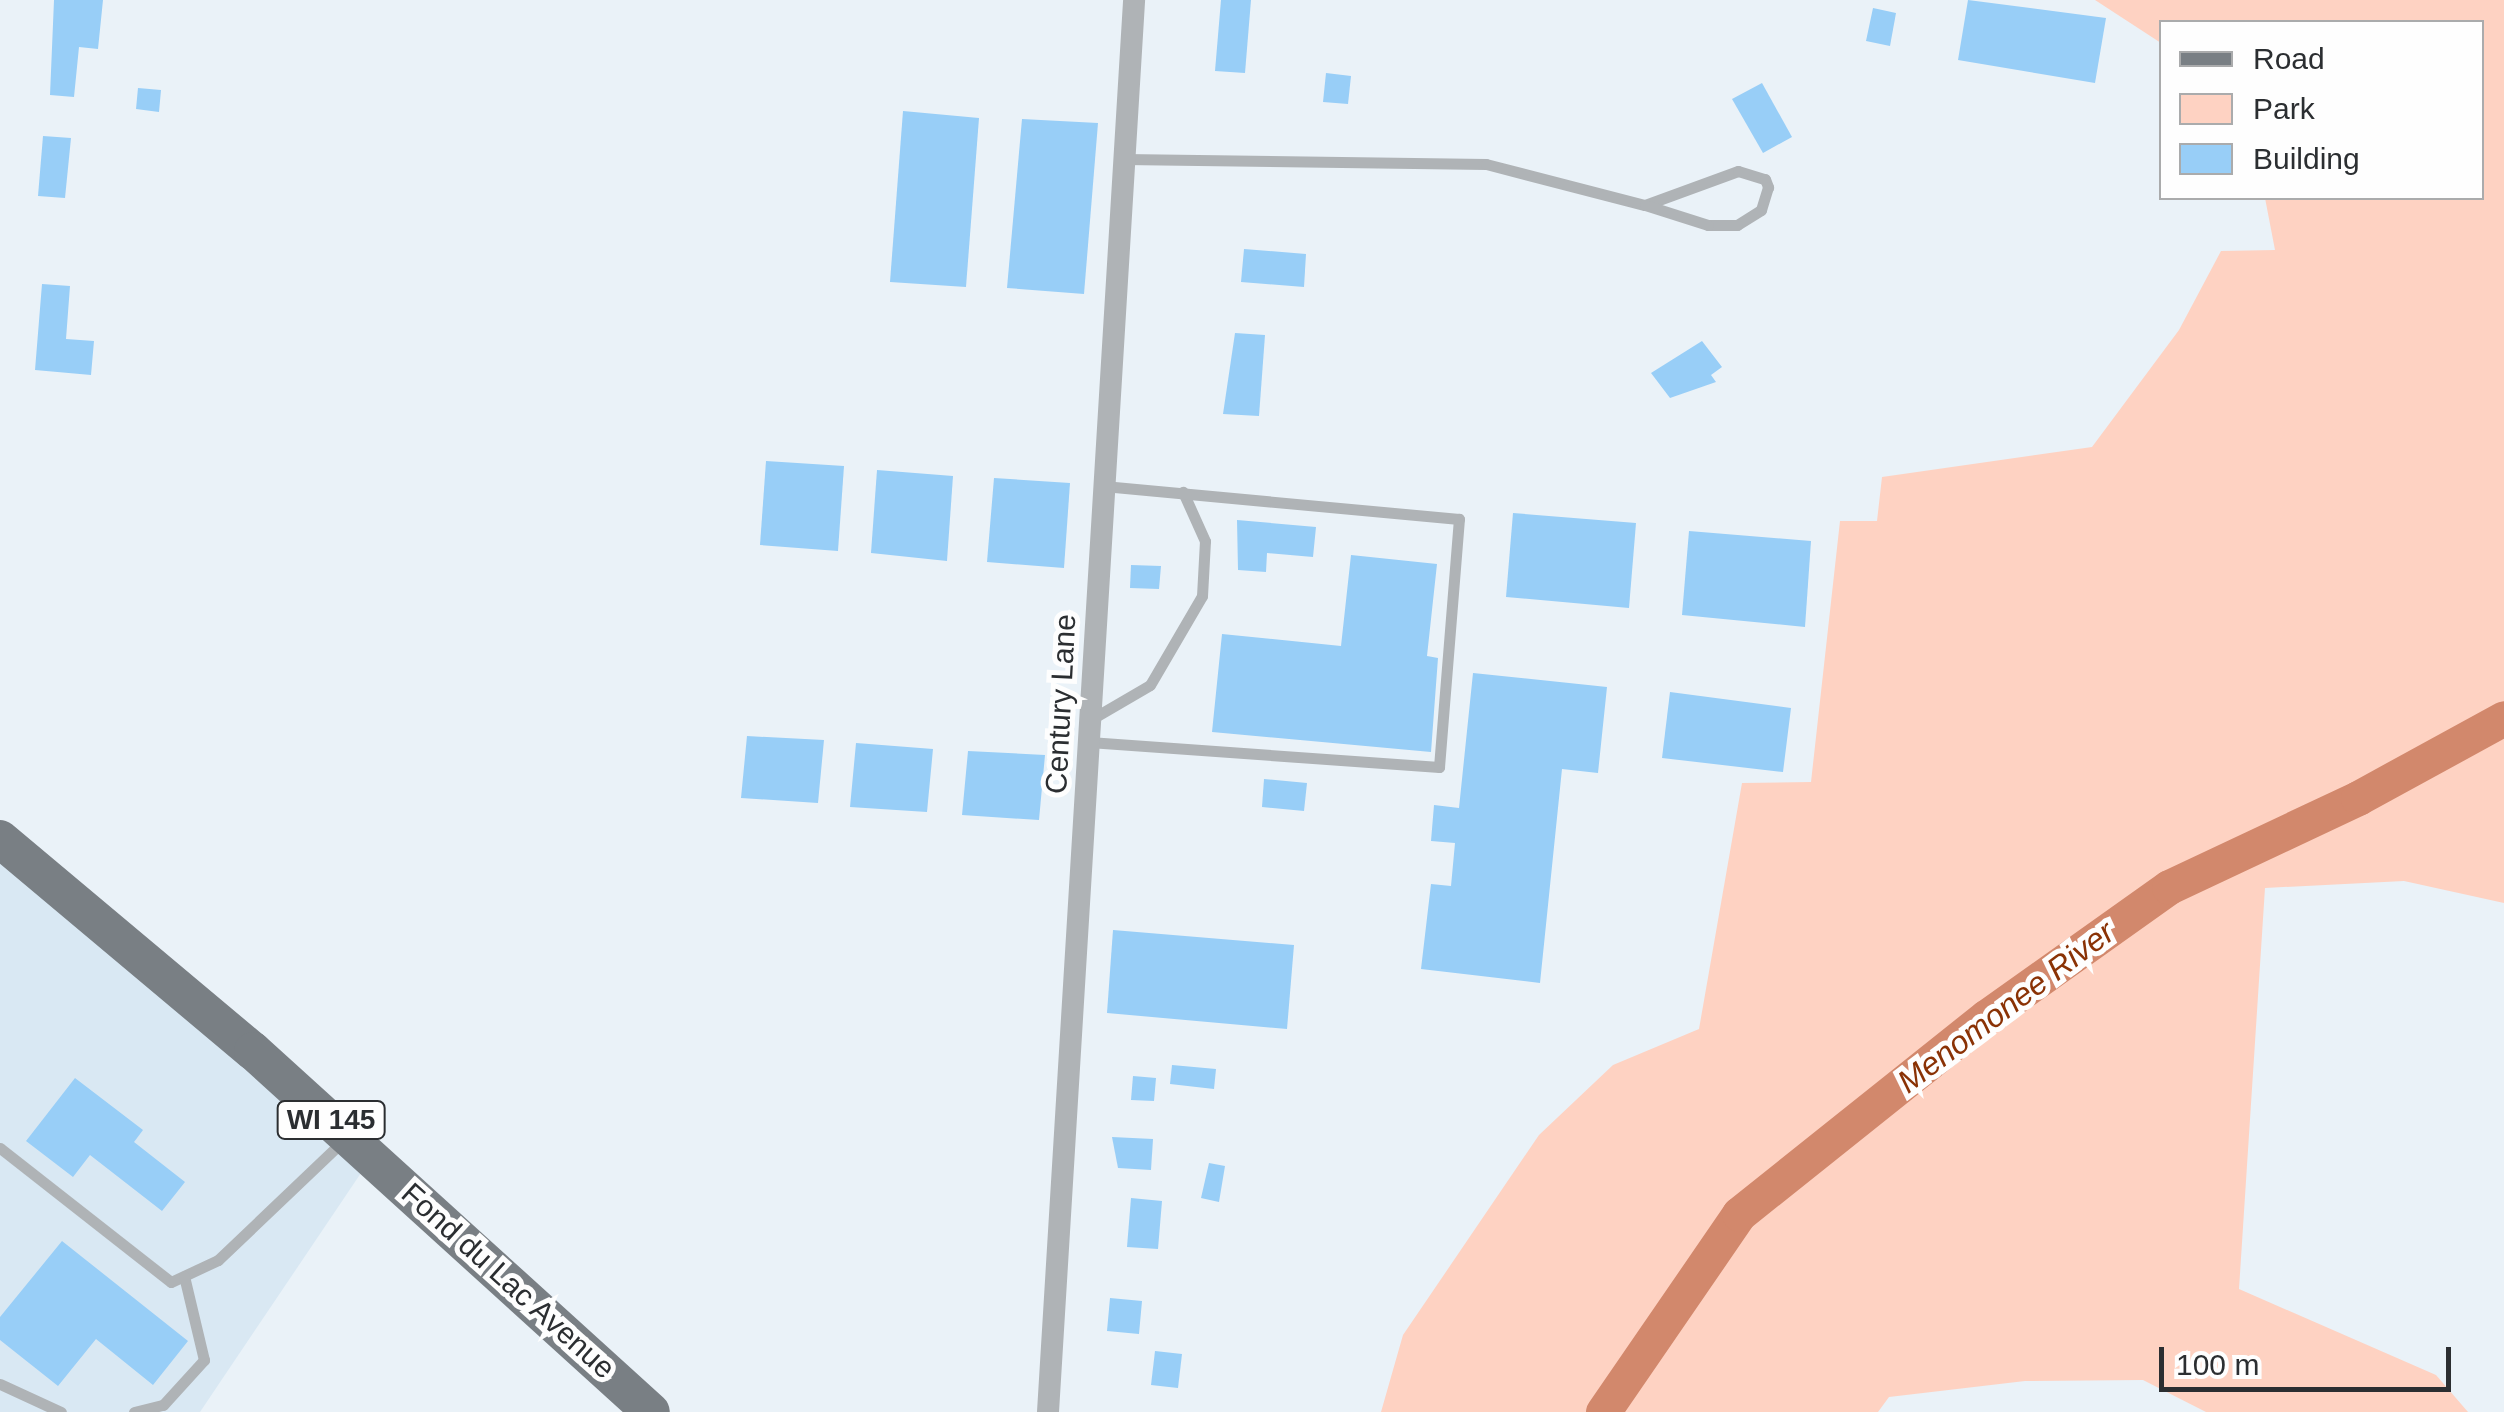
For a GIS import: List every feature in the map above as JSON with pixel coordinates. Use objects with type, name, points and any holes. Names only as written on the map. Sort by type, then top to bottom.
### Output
[{"type":"main road","name":"Fond du Lac Avenue","points":[[0,839],[348,1135],[652,1412]]},
{"type":"street","name":"Century Lane","points":[[1048,1412],[1134,0]]},
{"type":"lane","points":[[1124,159],[1486,164],[1708,225],[1736,224],[1760,210],[1768,188],[1765,178],[1738,172],[1645,205]]},
{"type":"lane","points":[[1089,731],[1438,767],[1459,519],[1104,486]]},
{"type":"lane","points":[[1089,731],[1150,685],[1202,596],[1205,542],[1183,492]]},
{"type":"lane","points":[[0,1148],[132,1257],[171,1282],[218,1260],[348,1135]]},
{"type":"lane","points":[[134,1412],[162,1404],[204,1360],[184,1276]]},
{"type":"lane","points":[[0,1384],[61,1412]]},
{"type":"shaded area","points":[[0,855],[363,1170],[200,1412],[0,1412]]},
{"type":"green space","points":[[2095,0],[2504,0],[2504,903],[2404,881],[2265,888],[2239,1289],[2436,1375],[2468,1412],[2206,1412],[2143,1380],[2025,1381],[1889,1397],[1878,1412],[1381,1412],[1403,1335],[1539,1135],[1613,1065],[1699,1029],[1742,783],[1811,782],[1840,521],[1877,521],[1882,477],[2092,447],[2179,330],[2221,251],[2275,250],[2265,200],[2484,200],[2484,20],[2159,20],[2159,42]]},
{"type":"building","points":[[54,0],[103,0],[98,49],[79,47],[74,97],[50,95]]},
{"type":"building","points":[[1221,0],[1251,0],[1245,73],[1215,71]]},
{"type":"building","points":[[1968,0],[2106,18],[2095,83],[1958,60]]},
{"type":"building","points":[[1873,8],[1896,13],[1890,46],[1866,41]]},
{"type":"building","points":[[1326,73],[1351,76],[1348,104],[1323,102]]},
{"type":"building","points":[[1762,83],[1792,137],[1763,153],[1732,99]]},
{"type":"building","points":[[138,88],[161,90],[159,112],[136,109]]},
{"type":"building","points":[[903,111],[979,118],[966,287],[890,282]]},
{"type":"building","points":[[1022,119],[1098,123],[1084,294],[1007,288]]},
{"type":"building","points":[[43,136],[71,138],[65,198],[38,196]]},
{"type":"building","points":[[1244,249],[1306,254],[1304,287],[1241,282]]},
{"type":"building","points":[[42,284],[70,286],[66,339],[94,341],[91,375],[35,370]]},
{"type":"building","points":[[1235,333],[1265,335],[1259,416],[1223,414]]},
{"type":"building","points":[[1702,341],[1722,367],[1711,375],[1716,382],[1670,398],[1651,373]]},
{"type":"building","points":[[766,461],[844,466],[838,551],[760,545]]},
{"type":"building","points":[[877,470],[953,476],[947,561],[871,553]]},
{"type":"building","points":[[994,478],[1070,483],[1064,568],[987,562]]},
{"type":"building","points":[[1513,513],[1636,523],[1629,608],[1506,597]]},
{"type":"building","points":[[1237,520],[1316,527],[1313,557],[1267,553],[1266,572],[1238,570]]},
{"type":"building","points":[[1689,531],[1811,541],[1805,627],[1682,615]]},
{"type":"building","points":[[1351,555],[1437,564],[1427,656],[1438,658],[1431,752],[1212,732],[1222,634],[1341,646]]},
{"type":"building","points":[[1131,565],[1161,566],[1159,589],[1130,588]]},
{"type":"building","points":[[1473,673],[1607,687],[1598,773],[1562,769],[1540,983],[1421,969],[1431,884],[1451,886],[1455,843],[1431,841],[1434,805],[1459,808]]},
{"type":"building","points":[[1670,692],[1791,708],[1783,772],[1662,758]]},
{"type":"building","points":[[747,736],[824,740],[818,803],[741,798]]},
{"type":"building","points":[[856,743],[933,749],[927,812],[850,807]]},
{"type":"building","points":[[968,751],[1045,755],[1039,820],[962,815]]},
{"type":"building","points":[[1264,779],[1307,783],[1304,811],[1262,807]]},
{"type":"building","points":[[1113,930],[1294,945],[1287,1029],[1107,1013]]},
{"type":"building","points":[[1172,1065],[1216,1069],[1214,1089],[1170,1084]]},
{"type":"building","points":[[1133,1076],[1156,1078],[1154,1101],[1131,1100]]},
{"type":"building","points":[[75,1078],[143,1130],[134,1142],[185,1182],[162,1211],[90,1155],[73,1177],[26,1141]]},
{"type":"building","points":[[1112,1137],[1153,1139],[1151,1170],[1118,1168]]},
{"type":"building","points":[[1209,1163],[1225,1166],[1219,1202],[1201,1198]]},
{"type":"building","points":[[1131,1198],[1162,1201],[1158,1249],[1127,1247]]},
{"type":"building","points":[[62,1241],[188,1341],[153,1385],[96,1339],[58,1386],[0,1340],[0,1317]]},
{"type":"building","points":[[1110,1298],[1142,1301],[1139,1334],[1107,1331]]},
{"type":"building","points":[[1155,1351],[1182,1354],[1178,1388],[1151,1385]]},
{"type":"waterway","name":"Menomonee River","points":[[1603,1412],[1739,1214],[1986,1017],[2169,887],[2358,798],[2504,718]]}]
